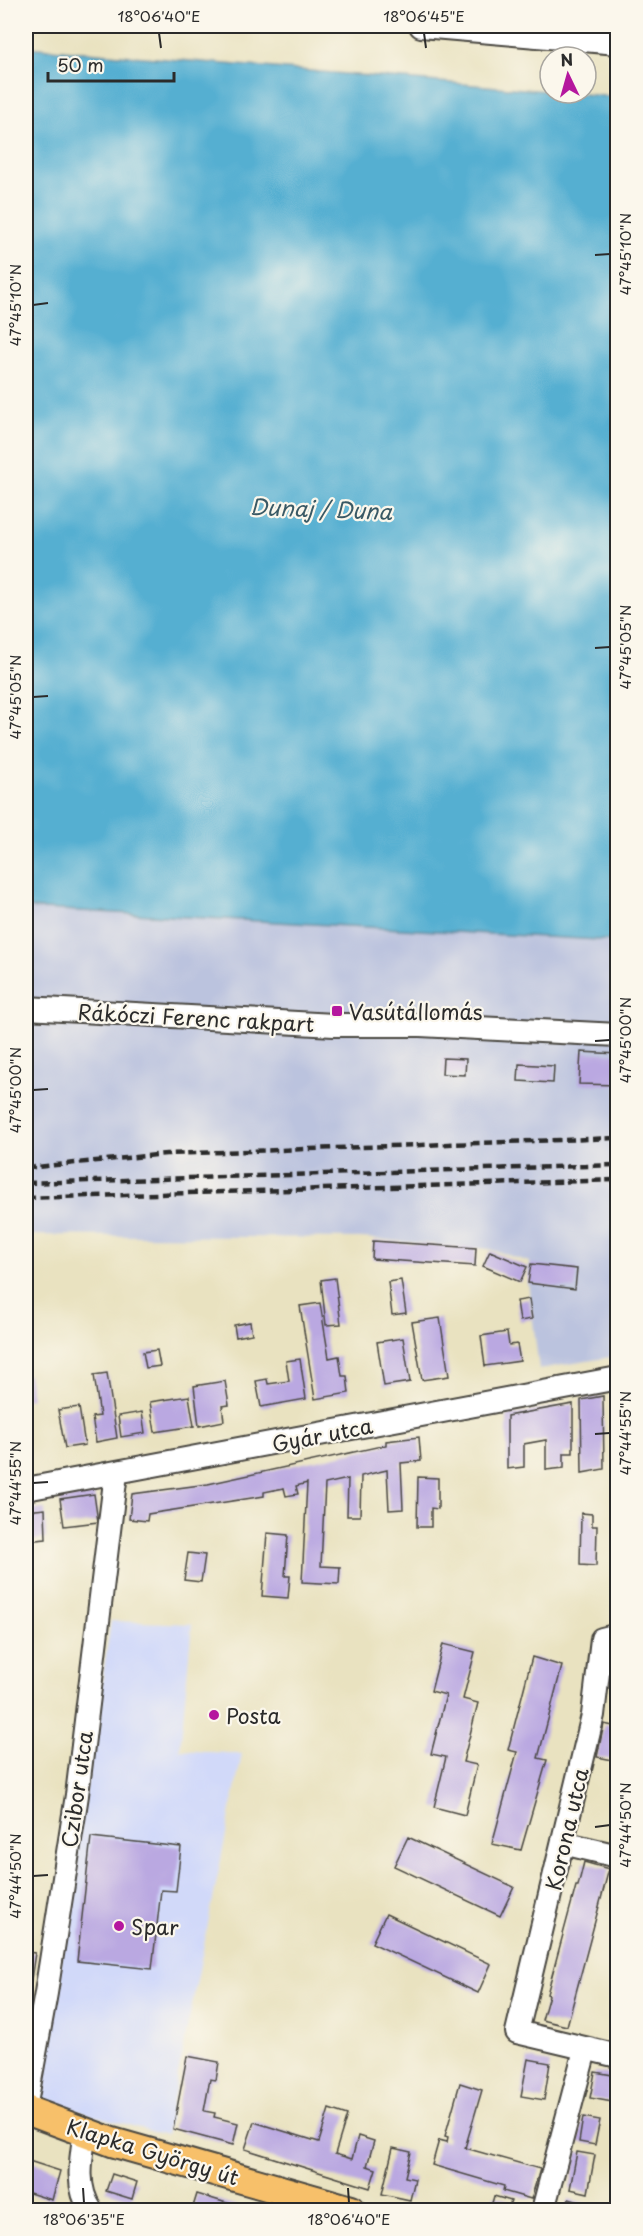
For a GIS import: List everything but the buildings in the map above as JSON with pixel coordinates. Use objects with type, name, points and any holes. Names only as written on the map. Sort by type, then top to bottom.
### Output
[{"type":"main road","name":"Klapka György út","points":[[26,2110],[112,2142],[351,2211]]},
{"type":"street","points":[[421,26],[513,29],[618,43]]},
{"type":"street","name":"Rákóczi Ferenc rakpart","points":[[26,1008],[334,1025],[420,1026],[618,1035]]},
{"type":"street","name":"Gyár utca","points":[[26,1489],[618,1378]]},
{"type":"street","name":"Czibor utca","points":[[26,2103],[46,1993],[76,1795],[116,1473]]},
{"type":"street","name":"Korona utca","points":[[585,2050],[517,2032],[592,1715],[602,1639],[618,1635]]},
{"type":"street","points":[[563,1843],[618,1856]]},
{"type":"street","points":[[543,2211],[585,2050],[618,2056]]},
{"type":"street","points":[[85,2132],[80,2181],[83,2197],[91,2211]]},
{"type":"shaded area","points":[[26,908],[617,941],[617,1356],[539,1369],[528,1282],[529,1262],[489,1249],[362,1238],[26,1235]]},
{"type":"shaded area","points":[[111,1621],[192,1624],[180,1750],[242,1754],[166,2135],[40,2101]]},
{"type":"water","name":"Dunaj / Duna","points":[[26,47],[538,90],[538,105],[598,105],[598,95],[617,97],[617,941],[26,908]]},
{"type":"railway","points":[[26,1168],[166,1154],[618,1138]]},
{"type":"railway","points":[[26,1183],[618,1165]]},
{"type":"railway","points":[[26,1198],[618,1180]]},
{"type":"place","name":"Vasútállomás","points":[[337,1011]]},
{"type":"place","name":"Posta","points":[[214,1715]]},
{"type":"place","name":"Spar","points":[[119,1926]]}]
